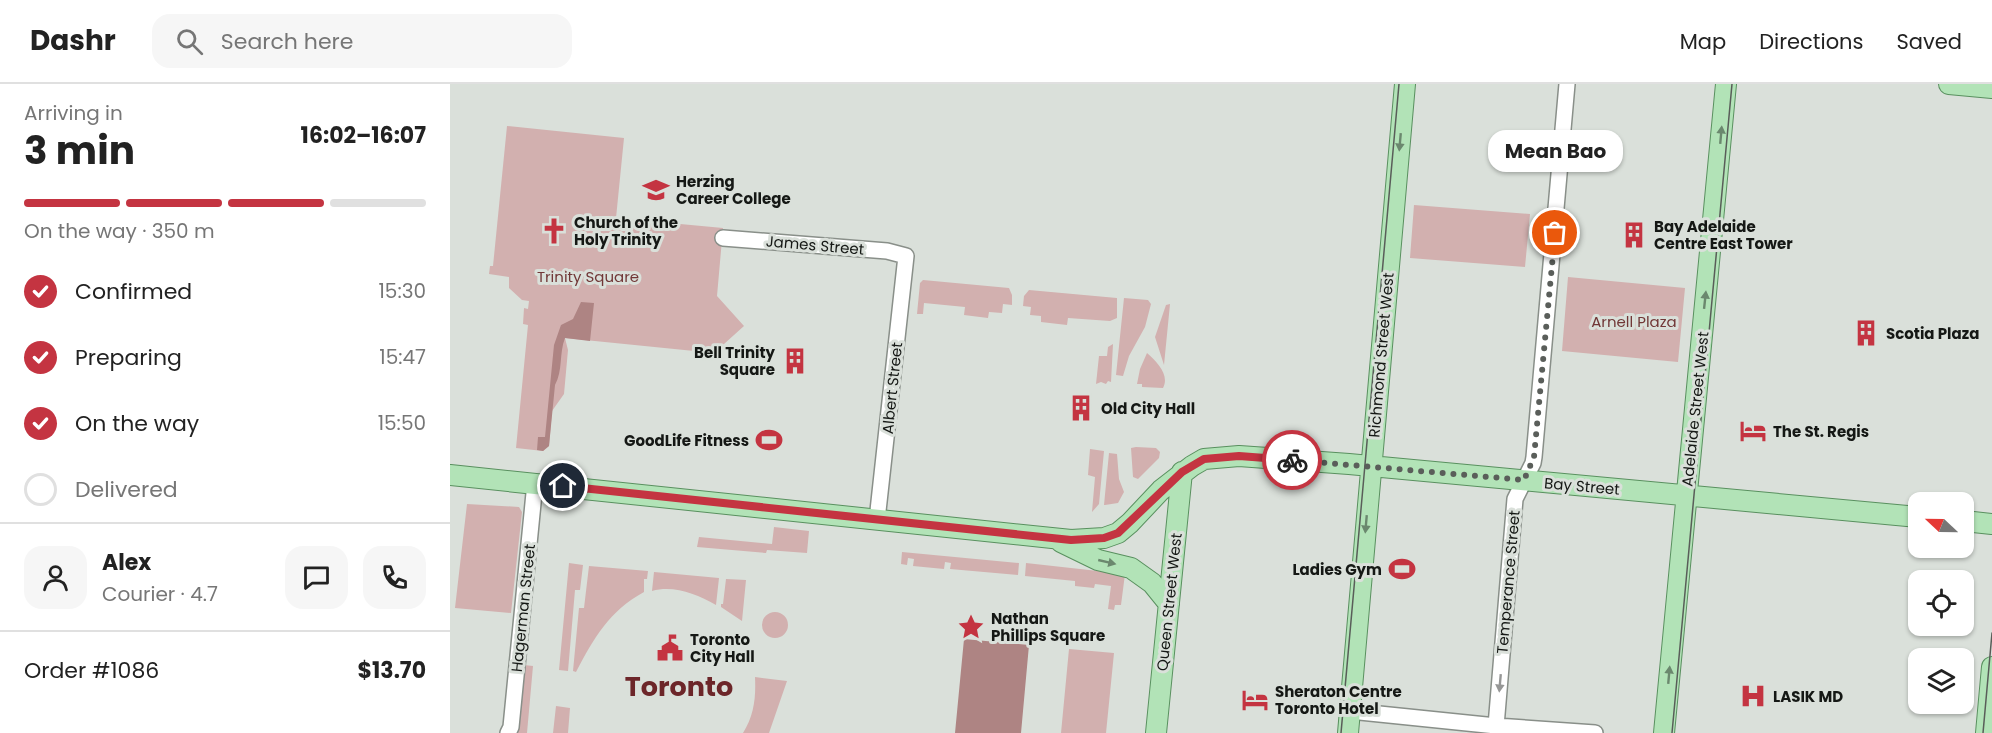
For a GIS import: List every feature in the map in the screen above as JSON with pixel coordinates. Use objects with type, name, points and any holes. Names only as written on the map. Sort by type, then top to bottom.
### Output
[{"type":"main road","name":"Richmond Street West","points":[[1348,733],[1405,84]]},
{"type":"main road","name":"Adelaide Street West","points":[[1664,733],[1726,84]]},
{"type":"main road","points":[[1949,84],[1992,88]]},
{"type":"main road","name":"Bay Street","points":[[450,475],[1087,540],[1118,533],[1182,472],[1204,459],[1239,456],[1371,466],[1908,516]]},
{"type":"main road","name":"Queen Street West","points":[[1156,733],[1182,472]]},
{"type":"main road","points":[[1974,522],[1992,524]]},
{"type":"main road","points":[[1053,538],[1098,560],[1131,568],[1152,583],[1168,603]]},
{"type":"main road","points":[[1986,733],[1992,667]]},
{"type":"street","name":"Temperance Street","points":[[1496,726],[1515,499],[1534,457],[1567,84]]},
{"type":"street","name":"James Street","points":[[723,238],[887,251],[906,256]]},
{"type":"street","name":"Albert Street","points":[[877,520],[906,256]]},
{"type":"street","name":"Hagerman Street","points":[[508,733],[511,727],[535,483]]},
{"type":"street","points":[[1350,711],[1496,726],[1595,733]]},
{"type":"green space","name":"Trinity Square","points":[[507,126],[624,138],[616,218],[723,228],[717,296],[744,326],[714,353],[565,338],[568,350],[564,394],[552,411],[549,446],[543,451],[516,448],[528,325],[523,324],[524,308],[528,309],[529,301],[522,300],[509,288],[509,277],[489,274],[490,266],[493,266]]},
{"type":"green space","points":[[1414,205],[1530,214],[1525,267],[1410,258]]},
{"type":"green space","name":"Arnell Plaza","points":[[1568,277],[1685,288],[1678,362],[1562,351]]},
{"type":"green space","points":[[923,280],[1009,288],[1012,305],[1003,304],[1002,313],[989,312],[988,318],[964,315],[965,307],[924,303],[923,314],[917,314],[920,283]]},
{"type":"green space","points":[[1029,290],[1117,298],[1117,318],[1110,321],[1068,318],[1067,325],[1041,322],[1041,316],[1030,315],[1031,307],[1023,306],[1024,296]]},
{"type":"green space","points":[[1124,298],[1148,300],[1151,304],[1145,327],[1129,356],[1123,376],[1116,375]]},
{"type":"green space","points":[[1170,304],[1164,365],[1155,337],[1166,305]]},
{"type":"green space","points":[[1113,344],[1111,382],[1096,384],[1099,356],[1107,356],[1108,347]]},
{"type":"green space","points":[[1147,353],[1164,374],[1163,388],[1142,387],[1142,384],[1137,384]]},
{"type":"green space","points":[[1131,448],[1156,448],[1160,452],[1159,458],[1138,479],[1133,477]]},
{"type":"green space","points":[[1090,449],[1104,451],[1099,504],[1092,512],[1095,477],[1088,475]]},
{"type":"green space","points":[[1109,453],[1117,454],[1119,479],[1124,492],[1118,503],[1104,505]]},
{"type":"green space","points":[[467,504],[519,507],[522,512],[511,613],[455,608]]},
{"type":"green space","points":[[774,527],[809,531],[807,553],[767,550],[766,553],[697,547],[699,537],[772,544]]},
{"type":"green space","points":[[902,552],[1019,563],[1018,575],[950,569],[951,563],[945,562],[944,569],[913,566],[914,559],[908,558],[907,565],[901,564]]},
{"type":"green space","points":[[569,563],[583,565],[580,590],[575,590],[568,671],[559,670]]},
{"type":"green space","points":[[1026,563],[1125,574],[1121,605],[1115,605],[1114,610],[1108,609],[1111,586],[1095,584],[1094,588],[1075,586],[1075,581],[1025,576]]},
{"type":"green space","points":[[589,566],[648,571],[647,579],[644,579],[644,592],[621,608],[604,626],[576,672],[573,671],[579,608],[584,608]]},
{"type":"green space","points":[[654,572],[719,578],[716,605],[701,597],[677,590],[652,591]]},
{"type":"green space","points":[[726,579],[746,580],[742,621],[721,607]]},
{"type":"green space","points":[[775,612],[784,616],[788,625],[784,634],[775,638],[766,634],[762,625],[766,616]]},
{"type":"green space","points":[[1069,649],[1114,653],[1106,733],[1061,733]]},
{"type":"green space","points":[[524,665],[533,666],[527,733],[517,733]]},
{"type":"green space","points":[[755,677],[787,681],[769,733],[743,733],[754,706]]},
{"type":"green space","points":[[556,706],[570,708],[568,733],[553,733]]},
{"type":"shaded area","points":[[581,302],[594,303],[590,341],[565,338],[555,385],[549,446],[543,451],[537,450],[538,437],[545,437],[554,345],[561,325],[573,319]]},
{"type":"shaded area","points":[[964,639],[1029,645],[1021,733],[955,733]]},
{"type":"tram line","points":[[1341,733],[1399,84]]},
{"type":"tram line","points":[[1672,733],[1732,84]]},
{"type":"tram line","points":[[1983,733],[1992,633]]},
{"type":"way so far","points":[[1292,460],[1524,480],[1534,457],[1555,233]]},
{"type":"place","name":"Herzing Career College","points":[[656,190]]},
{"type":"place","name":"Church of the Holy Trinity","points":[[554,231]]},
{"type":"place","name":"Mean Bao","points":[[1555,233]]},
{"type":"place","name":"Bay Adelaide Centre East Tower","points":[[1634,235]]},
{"type":"place","name":"Scotia Plaza","points":[[1866,333]]},
{"type":"place","name":"Bell Trinity Square","points":[[795,361]]},
{"type":"place","name":"Old City Hall","points":[[1081,408]]},
{"type":"place","name":"The St. Regis","points":[[1753,431]]},
{"type":"place","name":"GoodLife Fitness","points":[[769,440]]},
{"type":"place","name":"Ladies Gym","points":[[1402,569]]},
{"type":"place","name":"Nathan Phillips Square","points":[[971,627]]},
{"type":"place","name":"Toronto City Hall","points":[[670,648]]},
{"type":"place","name":"LASIK MD","points":[[1753,696]]},
{"type":"place","name":"Sheraton Centre Toronto Hotel","points":[[1255,700]]},
{"type":"district","name":"Toronto","points":[[679,686]]},
{"type":"route","points":[[563,486],[1087,540],[1118,533],[1130,524],[1161,490],[1182,472],[1204,459],[1239,456],[1292,460]]}]
